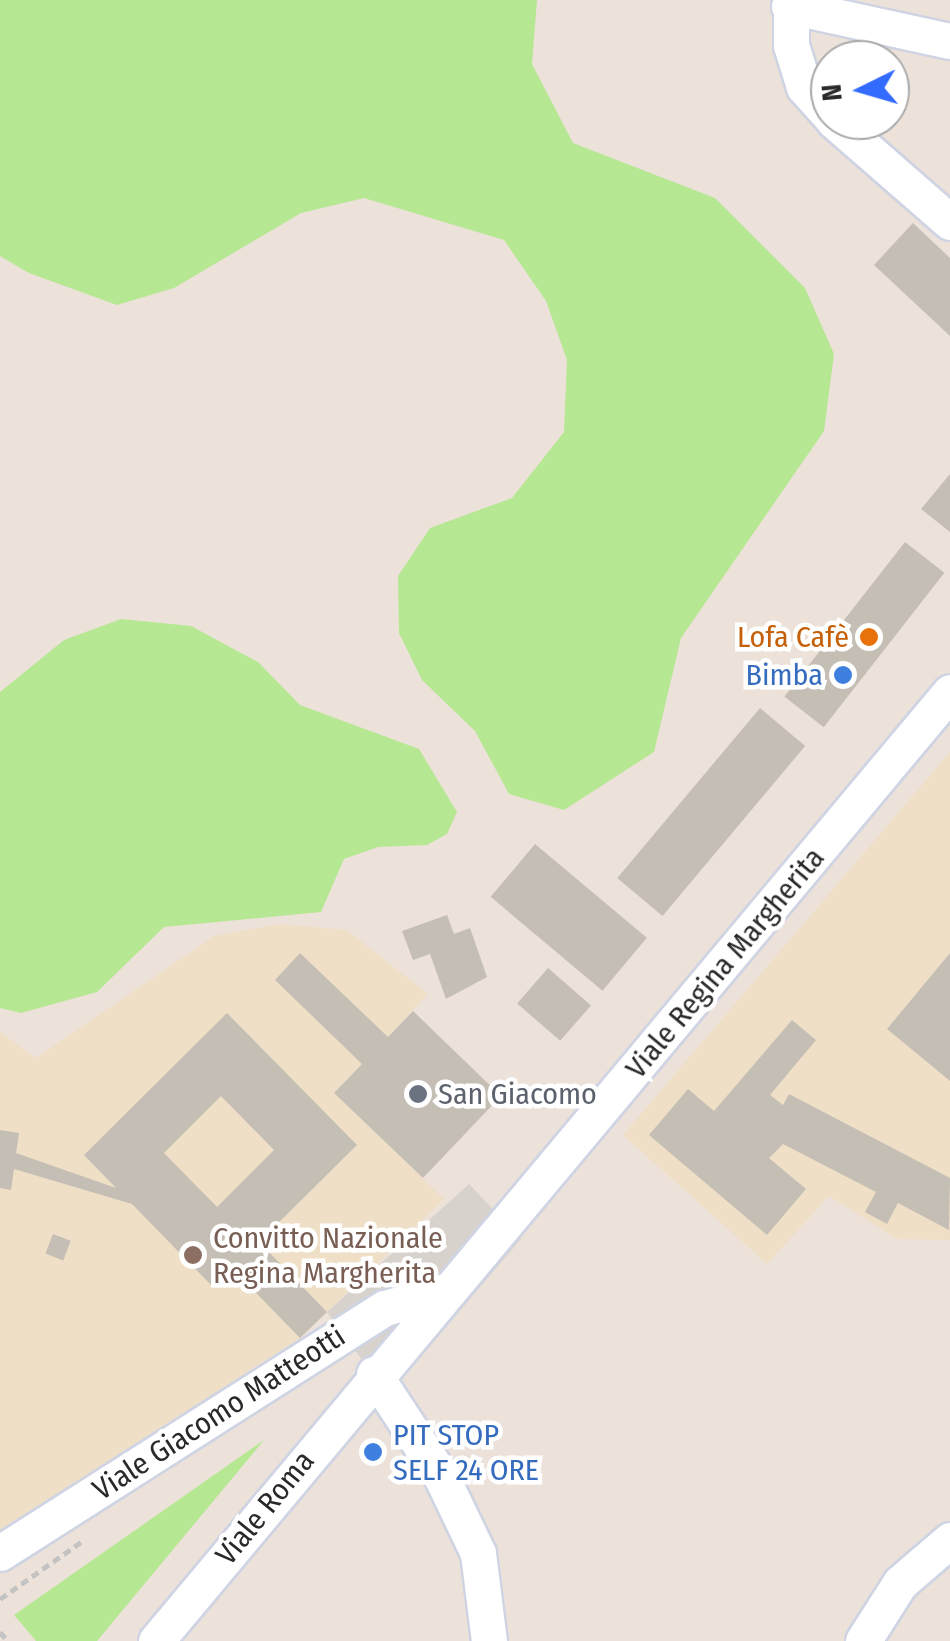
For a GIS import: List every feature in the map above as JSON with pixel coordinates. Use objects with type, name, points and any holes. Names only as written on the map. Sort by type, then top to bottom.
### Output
[{"type":"street","points":[[810,94],[804,87],[791,3],[950,41]]},
{"type":"street","points":[[857,140],[950,222]]},
{"type":"street","name":"Viale Regina Margherita","points":[[446,1291],[948,698]]},
{"type":"street","name":"Viale Roma","points":[[156,1641],[446,1291]]},
{"type":"street","name":"Viale Giacomo Matteotti","points":[[0,1553],[385,1308],[446,1291]]},
{"type":"street","points":[[374,1374],[442,1478],[478,1553],[490,1641]]},
{"type":"street","points":[[863,1641],[900,1582],[950,1540]]},
{"type":"path","points":[[0,1599],[94,1534]]},
{"type":"path","points":[[0,1632],[8,1641]]},
{"type":"shaded area","points":[[950,752],[950,1240],[897,1239],[829,1196],[767,1264],[623,1135]]},
{"type":"shaded area","name":"Convitto Nazionale Regina Margherita","points":[[280,924],[347,930],[428,994],[335,1093],[444,1199],[300,1338],[0,1531],[0,1032],[36,1058],[214,936]]},
{"type":"shaded area","points":[[469,1184],[521,1239],[388,1395],[327,1312]]},
{"type":"green space","points":[[0,0],[537,0],[532,64],[573,143],[715,198],[805,288],[834,354],[824,431],[681,638],[654,752],[564,810],[509,794],[475,731],[422,680],[399,633],[398,576],[430,528],[512,498],[564,432],[567,360],[546,301],[504,240],[364,198],[301,213],[174,288],[117,305],[29,273],[0,256]]},
{"type":"green space","points":[[121,619],[191,626],[258,662],[300,705],[419,749],[457,812],[447,834],[427,845],[378,847],[344,859],[321,912],[164,927],[97,992],[21,1013],[0,1008],[0,692],[64,640]]},
{"type":"green space","points":[[264,1440],[97,1641],[36,1641],[14,1615]]},
{"type":"building","points":[[913,223],[950,258],[950,336],[874,265]]},
{"type":"building","points":[[950,474],[950,532],[921,509]]},
{"type":"building","points":[[905,542],[944,573],[824,727],[784,696]]},
{"type":"building","points":[[760,708],[805,746],[662,916],[617,878]]},
{"type":"building","points":[[535,844],[647,938],[602,991],[491,897]]},
{"type":"building","points":[[447,915],[454,934],[470,928],[487,977],[446,999],[430,954],[413,960],[402,931]]},
{"type":"building","name":"San Giacomo","points":[[300,953],[388,1037],[413,1011],[501,1096],[423,1178],[334,1093],[362,1064],[275,980]]},
{"type":"building","points":[[950,953],[950,1081],[887,1029]]},
{"type":"building","points":[[548,968],[591,1005],[560,1041],[517,1003]]},
{"type":"building","points":[[227,1013],[357,1145],[259,1242],[327,1312],[300,1338],[232,1268],[213,1287],[132,1204],[14,1169],[11,1190],[0,1188],[0,1130],[19,1133],[16,1153],[116,1188],[84,1155]],"holes":[[[221,1096],[274,1150],[217,1207],[164,1153]]]},
{"type":"building","points":[[792,1020],[816,1040],[770,1095],[783,1105],[789,1094],[950,1178],[949,1230],[898,1203],[887,1224],[865,1212],[876,1192],[783,1144],[769,1158],[806,1189],[767,1235],[649,1135],[688,1089],[714,1111]]},
{"type":"building","points":[[53,1234],[71,1241],[63,1260],[45,1254]]},
{"type":"place","name":"Lofa Cafè","points":[[869,637]]},
{"type":"place","name":"Bimba","points":[[843,675]]},
{"type":"place","name":"San Giacomo","points":[[418,1094]]},
{"type":"place","name":"Convitto Nazionale Regina Margherita","points":[[193,1255]]},
{"type":"place","name":"PIT STOP SELF 24 ORE","points":[[373,1452]]}]
